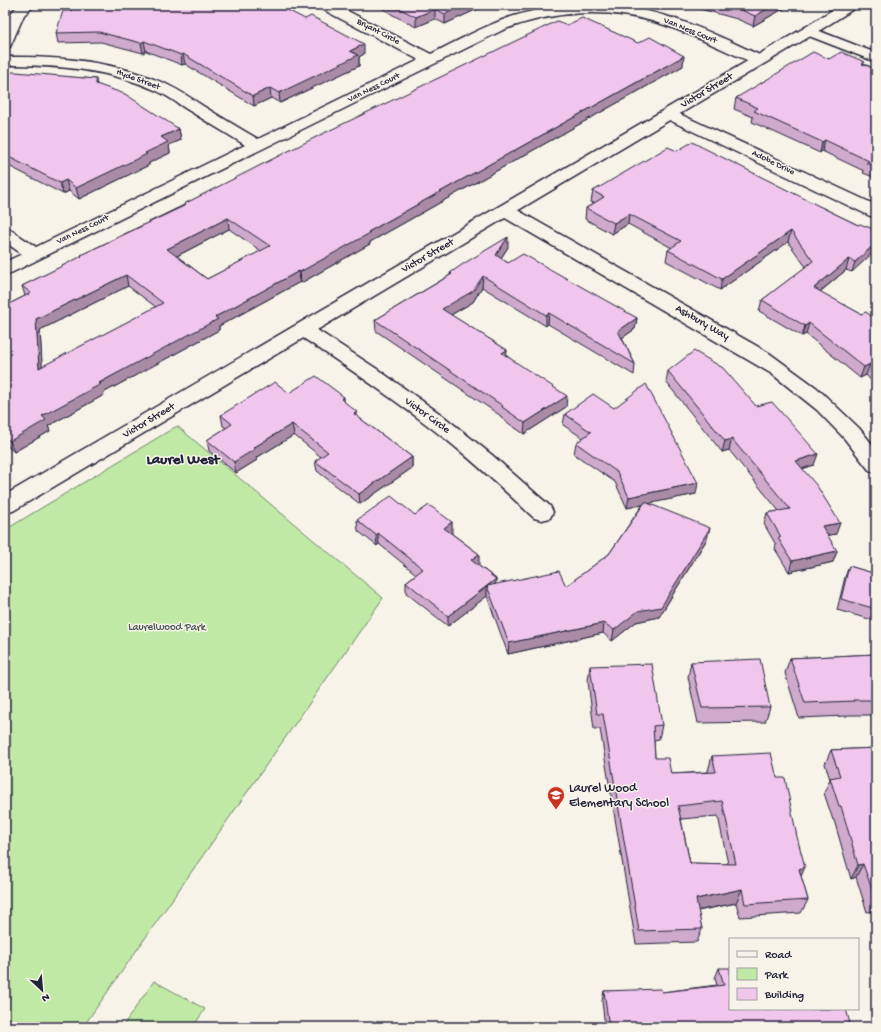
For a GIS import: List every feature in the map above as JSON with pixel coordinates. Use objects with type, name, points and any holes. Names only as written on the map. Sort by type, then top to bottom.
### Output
[{"type":"street","points":[[5,44],[18,13],[28,5]]},
{"type":"street","name":"Bryant Circle","points":[[325,5],[431,60]]},
{"type":"street","name":"Victor Street","points":[[5,506],[810,31],[850,5]]},
{"type":"street","name":"Van Ness Court","points":[[5,269],[498,27],[523,17],[559,10],[586,9],[626,12],[664,20],[759,60]]},
{"type":"street","points":[[810,31],[876,58]]},
{"type":"street","name":"Hyde Street","points":[[5,61],[68,62],[101,68],[131,76],[161,87],[257,145]]},
{"type":"street","name":"Adobe Drive","points":[[669,114],[876,212]]},
{"type":"street","name":"Ashbury Way","points":[[506,211],[785,372],[838,417],[876,465]]},
{"type":"street","points":[[5,234],[35,254]]},
{"type":"street","name":"Victor Circle","points":[[304,330],[410,403],[477,453],[542,512]]},
{"type":"green space","name":"Laurelwood Park","points":[[177,426],[383,598],[83,1027],[5,1027],[5,530]]},
{"type":"green space","points":[[154,981],[205,1009],[193,1027],[122,1027]]},
{"type":"building","points":[[73,5],[278,5],[305,19],[311,16],[364,44],[350,51],[358,55],[279,93],[270,88],[253,96],[183,54],[181,55],[144,41],[141,43],[99,32],[56,33],[63,11],[71,11]]},
{"type":"building","points":[[393,5],[464,5],[445,14],[435,9],[416,17]]},
{"type":"building","points":[[725,5],[774,5],[755,16]]},
{"type":"building","points":[[582,18],[638,43],[650,37],[684,56],[368,232],[370,233],[300,272],[299,271],[215,317],[218,319],[99,383],[101,384],[42,416],[46,420],[10,441],[5,437],[5,306],[31,293],[22,286],[82,256],[81,255],[186,205],[184,204],[320,135],[557,21],[567,25]],"holes":[[[228,218],[270,246],[207,279],[167,249]],[[126,275],[163,303],[39,368],[36,319]]]},
{"type":"building","points":[[813,52],[829,59],[841,52],[865,62],[862,64],[876,69],[876,166],[866,163],[869,161],[825,140],[822,142],[754,111],[758,108],[736,98]]},
{"type":"building","points":[[5,72],[96,79],[96,84],[125,94],[179,129],[161,137],[168,142],[145,153],[147,154],[76,188],[66,180],[60,183],[5,155]]},
{"type":"building","points":[[692,142],[858,225],[860,224],[876,230],[876,243],[855,262],[849,259],[814,288],[861,314],[866,312],[875,319],[876,318],[876,371],[870,364],[864,367],[809,323],[805,326],[762,300],[813,261],[791,231],[722,279],[668,250],[681,241],[629,214],[614,223],[586,208],[604,197],[593,191],[668,147],[677,151]]},
{"type":"building","points":[[508,237],[496,255],[508,263],[523,254],[637,318],[618,331],[635,364],[549,313],[546,315],[483,276],[473,291],[442,309],[507,350],[502,353],[567,396],[525,423],[502,407],[503,406],[375,320],[452,274],[450,273],[463,264]]},
{"type":"building","points":[[694,351],[723,368],[756,406],[772,402],[818,454],[796,461],[817,486],[840,523],[822,526],[837,551],[792,561],[778,538],[781,537],[767,513],[790,509],[732,439],[725,441],[668,371]]},
{"type":"building","points":[[316,376],[344,397],[341,399],[357,412],[354,414],[412,457],[359,494],[315,461],[328,452],[292,424],[253,448],[255,449],[234,462],[207,440],[232,424],[221,415],[275,382],[289,393]]},
{"type":"building","points":[[646,384],[698,483],[629,497],[617,472],[576,443],[591,432],[565,414],[593,394],[614,408]]},
{"type":"building","points":[[391,496],[415,515],[429,505],[452,522],[444,528],[479,554],[471,560],[496,579],[448,616],[406,582],[423,569],[378,533],[376,535],[357,520]]},
{"type":"building","points":[[645,502],[710,528],[661,607],[638,611],[614,630],[604,623],[509,643],[487,586],[559,571],[566,586],[609,554]]},
{"type":"building","points":[[849,566],[876,574],[876,609],[841,599]]},
{"type":"building","points":[[876,654],[876,700],[805,703],[790,658]]},
{"type":"building","points":[[760,659],[770,707],[702,708],[691,662]]},
{"type":"building","points":[[652,664],[662,725],[653,726],[655,758],[668,758],[671,774],[716,772],[712,756],[771,753],[777,778],[785,778],[797,837],[805,867],[799,869],[808,900],[745,904],[742,889],[696,899],[702,929],[639,931],[603,714],[597,714],[590,666]],"holes":[[[722,801],[736,864],[690,863],[678,806]]]},
{"type":"building","points":[[876,748],[875,898],[863,864],[858,865],[841,806],[839,806],[830,778],[840,776],[831,750]]},
{"type":"building","points":[[719,968],[729,968],[729,1010],[846,1010],[851,1027],[609,1027],[604,991],[661,989],[662,992],[724,985]]},
{"type":"place","name":"Laurel Wood Elementary School","points":[[556,810]]},
{"type":"district","name":"Laurel West","points":[[183,460]]}]
